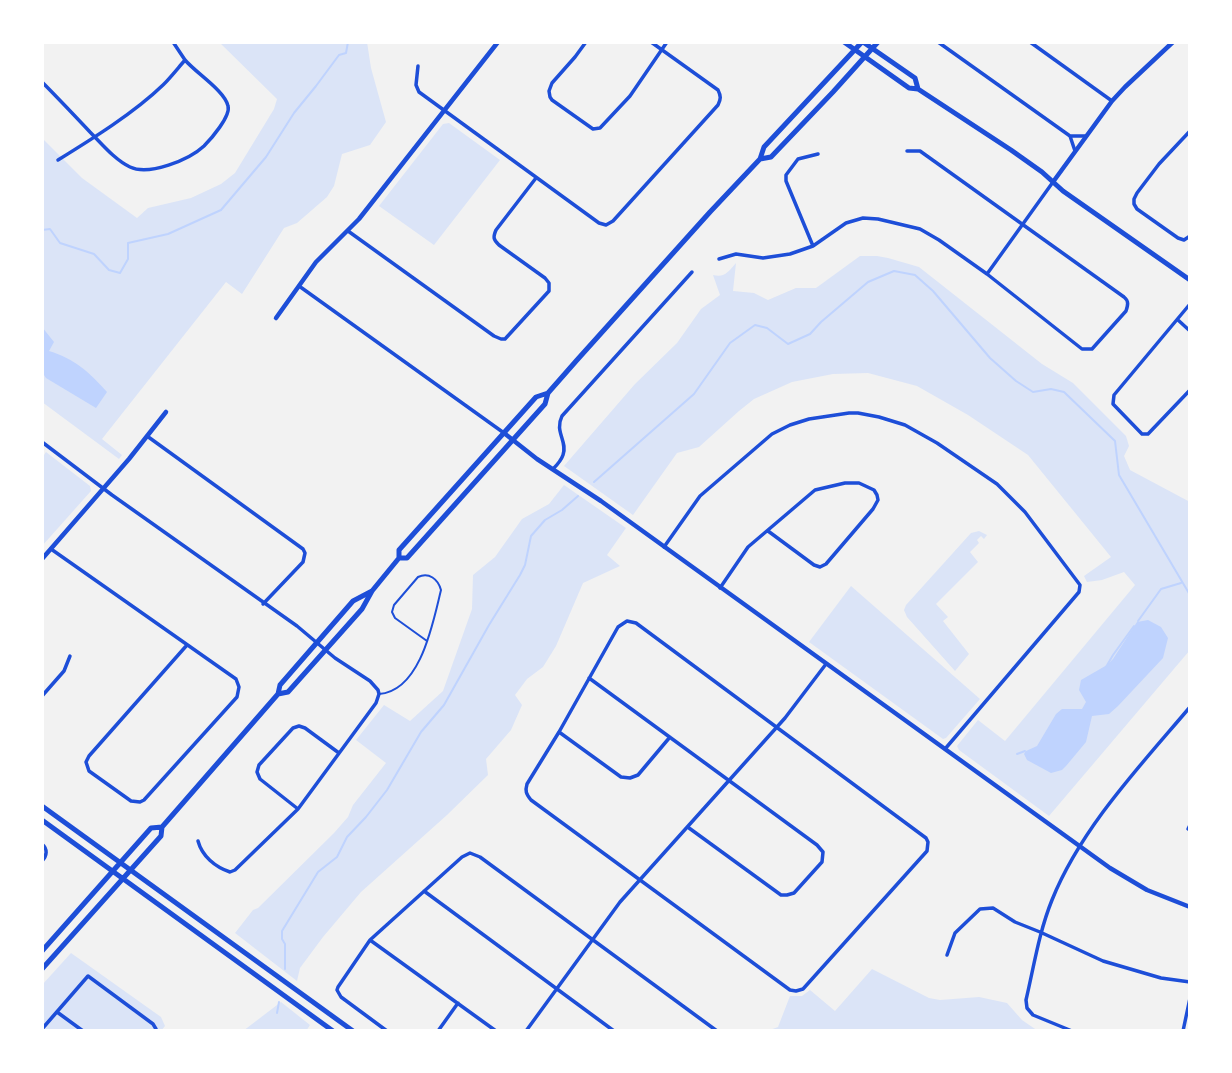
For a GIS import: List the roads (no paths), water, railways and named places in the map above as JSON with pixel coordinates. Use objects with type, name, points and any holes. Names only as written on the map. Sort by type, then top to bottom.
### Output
[{"type":"main road","points":[[844,42],[909,88],[918,89],[1003,145],[1085,207],[1190,280]]},
{"type":"main road","points":[[399,558],[407,558],[513,440],[545,404],[548,393],[760,159],[764,147],[862,42],[915,78],[918,89]]},
{"type":"main road","points":[[760,159],[771,157],[878,42]]},
{"type":"main road","points":[[278,694],[288,692],[362,610],[372,591],[399,558],[399,550],[536,397],[548,393]]},
{"type":"main road","points":[[42,969],[161,836],[162,827],[278,694],[279,685],[354,601],[372,591]]},
{"type":"main road","points":[[42,806],[353,1031]]},
{"type":"main road","points":[[42,820],[334,1031]]},
{"type":"main road","points":[[42,951],[151,828],[162,827]]},
{"type":"street","points":[[42,82],[126,165],[141,170],[175,164],[195,154],[206,144],[229,111],[228,103],[185,60],[173,42]]},
{"type":"street","points":[[276,318],[316,262],[359,219],[498,42]]},
{"type":"street","points":[[586,42],[552,83],[550,97],[593,129],[600,128],[630,96],[667,42]]},
{"type":"street","points":[[418,66],[416,85],[419,92],[599,223],[606,225],[613,221],[720,100],[718,90],[651,42]]},
{"type":"street","points":[[938,42],[1070,136],[1085,136]]},
{"type":"street","points":[[1030,42],[1112,101]]},
{"type":"street","points":[[987,274],[1112,101],[1173,42]]},
{"type":"street","points":[[58,160],[95,137],[149,97],[164,85],[185,60]]},
{"type":"street","points":[[1190,131],[1159,164],[1137,193],[1133,204],[1181,240],[1190,236]]},
{"type":"street","points":[[1070,136],[1075,151]]},
{"type":"street","points":[[719,259],[736,254],[763,258],[797,253],[813,246],[850,221],[878,219],[925,231],[987,274],[1082,349],[1092,349],[1126,311],[1128,305],[1124,296],[920,151],[907,151]]},
{"type":"street","points":[[813,246],[786,181],[786,175],[799,159],[818,154]]},
{"type":"street","points":[[348,231],[494,336],[505,339],[550,291],[545,278],[494,241],[496,230],[536,178]]},
{"type":"street","points":[[553,470],[564,451],[558,428],[562,416],[692,272]]},
{"type":"street","points":[[299,286],[1110,869],[1147,890],[1190,907]]},
{"type":"street","points":[[1190,304],[1114,395],[1113,404],[1145,435],[1190,390]]},
{"type":"street","points":[[1178,320],[1190,331]]},
{"type":"street","points":[[42,559],[166,412]]},
{"type":"street","points":[[664,547],[700,496],[760,443],[790,425],[819,417],[858,413],[905,425],[937,443],[997,484],[1025,512],[1080,585],[1079,592],[945,749]]},
{"type":"street","points":[[146,436],[303,549],[303,562],[263,604]]},
{"type":"street","points":[[42,442],[297,626],[370,681],[379,694],[376,703],[298,808],[235,870],[230,872],[216,866],[201,851],[198,841]]},
{"type":"street","points":[[720,588],[748,547],[815,490],[852,482],[867,486],[877,495],[878,500],[873,509],[826,564],[820,567],[768,531]]},
{"type":"street","points":[[50,549],[187,645],[236,680],[239,687],[237,697],[144,800],[131,801],[89,771],[86,762],[187,645]]},
{"type":"street","points":[[622,623],[636,623],[777,727],[924,835],[928,842],[927,851],[799,991],[790,989],[531,800],[526,790],[527,784],[622,623]]},
{"type":"street","points":[[42,696],[64,671],[70,656]]},
{"type":"street","points":[[526,1031],[620,902],[800,701],[826,664]]},
{"type":"street","points":[[589,678],[817,845],[822,852],[822,862],[794,893],[781,895],[688,827]]},
{"type":"street","points":[[42,686],[47,690]]},
{"type":"street","points":[[1072,1031],[1033,1015],[1027,1008],[1026,1000],[1040,932],[1051,901],[1080,847],[1125,785],[1190,707]]},
{"type":"street","points":[[298,808],[260,779],[257,772],[259,765],[293,728],[299,726],[339,753]]},
{"type":"street","points":[[559,732],[621,777],[630,778],[638,775],[670,737]]},
{"type":"street","points":[[42,844],[46,852],[42,861]]},
{"type":"street","points":[[387,1031],[341,997],[337,990],[340,983],[370,940],[462,857],[475,853],[718,1031]]},
{"type":"street","points":[[424,891],[614,1031]]},
{"type":"street","points":[[947,955],[955,933],[980,909],[993,908],[1015,922],[1103,961],[1161,978],[1190,982]]},
{"type":"street","points":[[370,940],[496,1031]]},
{"type":"street","points":[[42,1030],[88,976],[153,1024],[155,1031]]},
{"type":"street","points":[[1183,1031],[1190,998]]},
{"type":"street","points":[[438,1031],[458,1003]]},
{"type":"street","points":[[57,1012],[83,1031]]},
{"type":"lane","points":[[379,694],[392,692],[414,670],[423,655],[427,641],[441,590],[431,576],[423,575],[418,577],[394,605],[392,612],[395,618],[427,641]]},
{"type":"water","points":[[42,327],[54,342],[49,351],[81,367],[107,392],[96,408],[46,378],[42,372]]},
{"type":"water","points":[[1148,620],[1161,627],[1168,638],[1163,658],[1109,714],[1092,716],[1086,742],[1062,770],[1051,773],[1027,760],[1024,754],[1037,746],[1056,714],[1062,709],[1082,709],[1086,702],[1079,690],[1081,680],[1107,665],[1137,622]]},
{"type":"waterway","points":[[42,230],[50,229],[60,243],[94,254],[109,270],[120,273],[128,259],[128,243],[168,234],[221,210],[266,157],[294,113],[339,55],[346,53],[348,42]]},
{"type":"waterway","points":[[594,482],[694,394],[730,343],[755,325],[767,328],[788,344],[810,334],[868,282],[894,271],[915,275],[933,291],[990,358],[1016,381],[1033,392],[1051,389],[1064,392],[1115,441],[1119,475],[1190,595]]},
{"type":"waterway","points":[[285,969],[282,931],[318,872],[337,857],[347,837],[387,790],[421,732],[444,705],[520,575],[531,536],[545,520],[578,496]]},
{"type":"waterway","points":[[1138,621],[1161,589],[1181,583]]},
{"type":"waterway","points":[[1106,667],[1134,626]]},
{"type":"waterway","points":[[1017,754],[1025,751]]},
{"type":"waterway","points":[[277,1013],[279,1002]]}]
